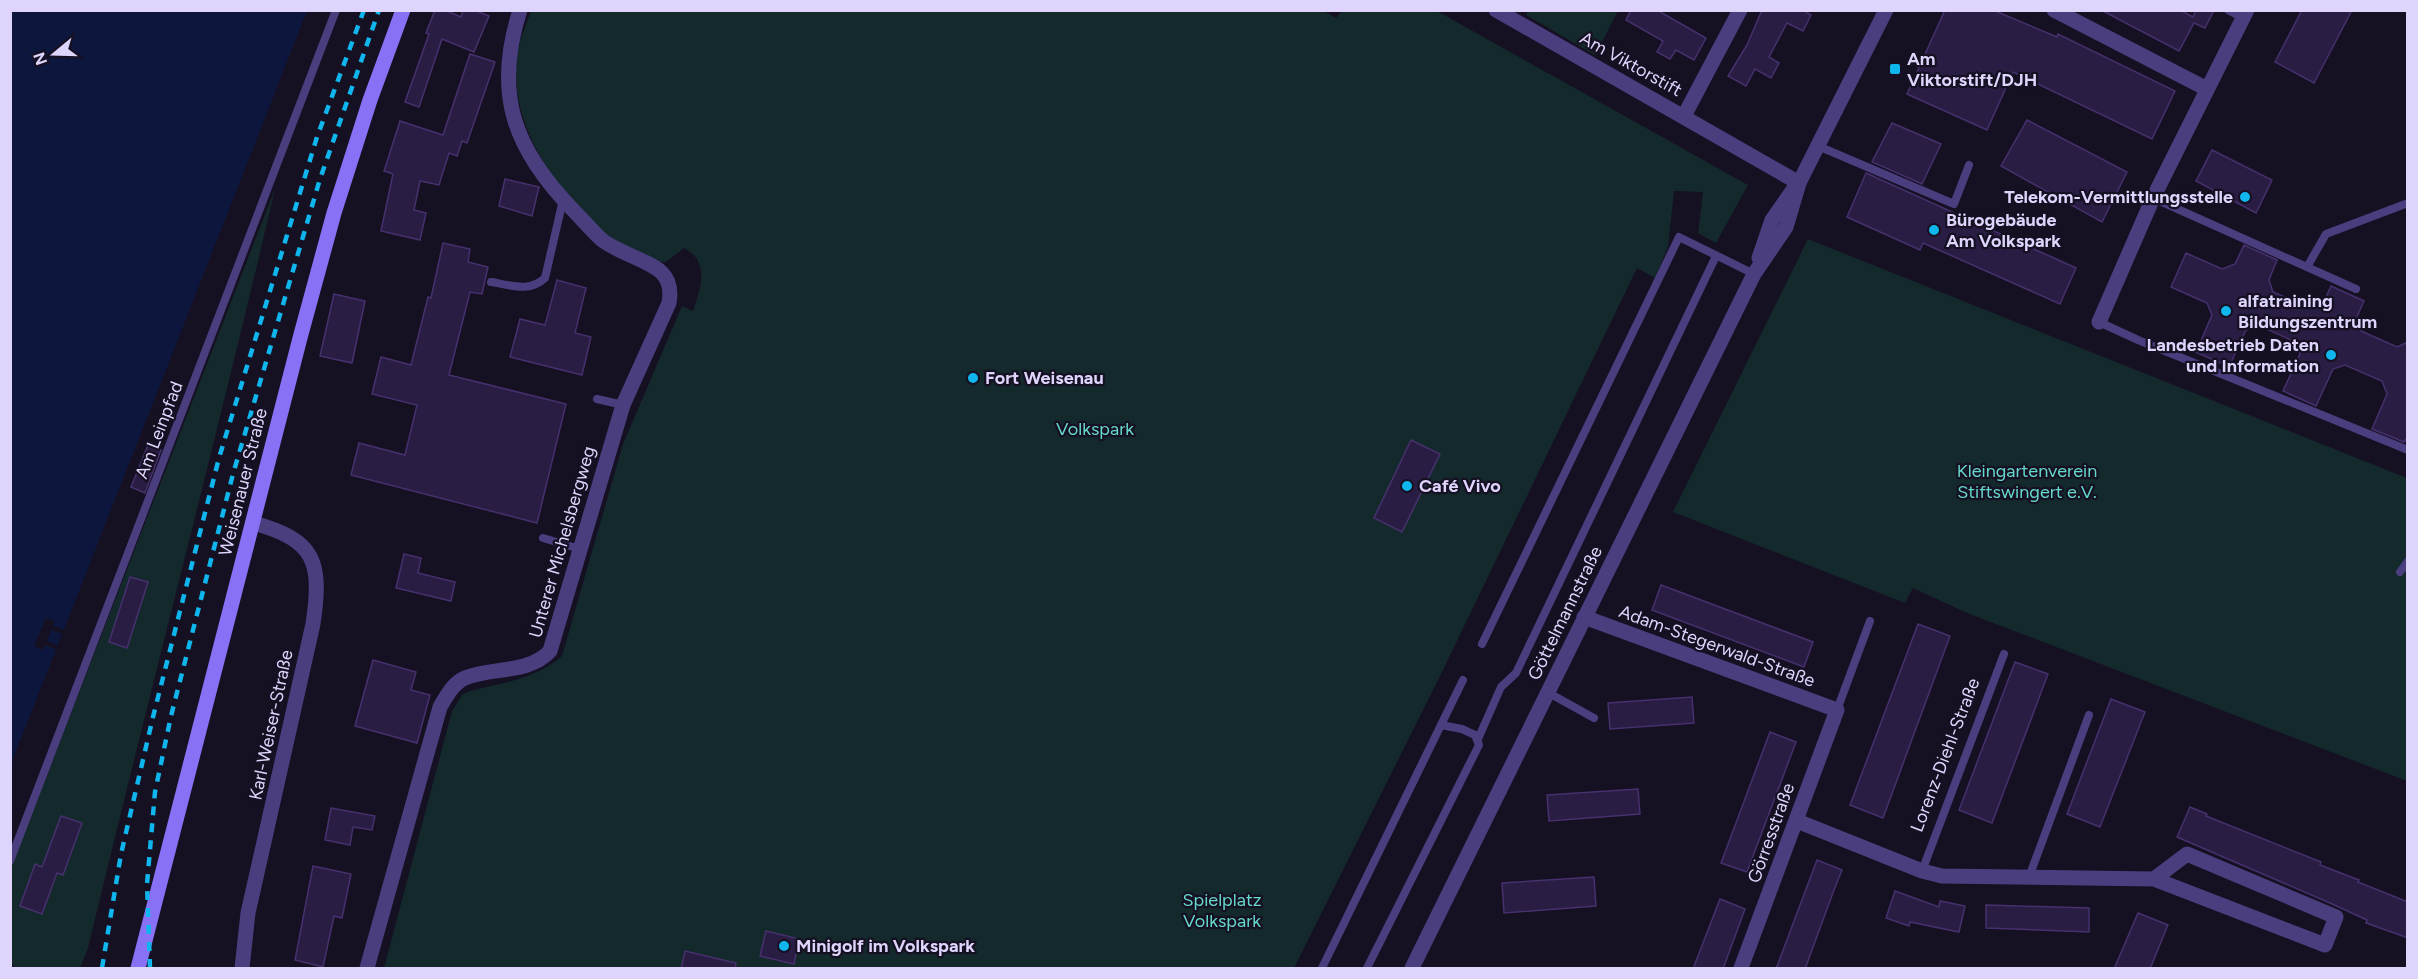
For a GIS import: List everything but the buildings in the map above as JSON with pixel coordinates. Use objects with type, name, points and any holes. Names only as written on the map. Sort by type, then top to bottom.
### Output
[{"type":"main road","name":"Weisenauer Straße","points":[[138,969],[334,213],[370,100],[403,10]]},
{"type":"street","points":[[520,10],[511,42],[509,64],[509,100],[513,118],[533,162],[563,200]]},
{"type":"street","name":"Am Viktorstift","points":[[1496,10],[1799,183]]},
{"type":"street","name":"Am Viktorstift","points":[[1684,116],[1740,10]]},
{"type":"street","name":"Göttelmannstraße","points":[[1412,969],[1754,274],[1772,220],[1799,183],[1886,10]]},
{"type":"street","points":[[2054,10],[2207,89]]},
{"type":"street","points":[[2099,322],[2153,198],[2245,15]]},
{"type":"street","name":"Unterer Michelsbergweg","points":[[367,969],[440,707],[450,691],[463,679],[538,662],[550,651],[623,405],[669,303],[668,281],[661,271],[628,256],[602,240],[563,200]]},
{"type":"street","name":"Karl-Weiser-Straße","points":[[242,969],[248,914],[313,624],[318,588],[316,569],[301,545],[287,535],[253,523]]},
{"type":"street","name":"Adam-Stegerwald-Straße","points":[[1584,617],[1837,710]]},
{"type":"street","name":"Görresstraße","points":[[1741,969],[1837,710]]},
{"type":"street","points":[[1797,821],[1922,871],[1942,876],[2154,879],[2325,945],[2336,917],[2187,854],[2154,879]]},
{"type":"lane","name":"Am Leinpfad","points":[[10,861],[336,10]]},
{"type":"lane","points":[[2228,10],[2245,15]]},
{"type":"lane","points":[[1818,146],[1954,204],[1969,165]]},
{"type":"lane","points":[[2153,198],[2356,288]]},
{"type":"lane","points":[[491,282],[529,288],[536,286],[545,278],[563,200]]},
{"type":"lane","points":[[2307,267],[2326,234],[2408,203]]},
{"type":"lane","points":[[1482,644],[1679,237],[1754,274]]},
{"type":"lane","points":[[1367,969],[1479,745],[1478,740],[1501,687],[1516,673],[1716,256]]},
{"type":"lane","points":[[2099,322],[2149,345],[2408,450]]},
{"type":"lane","points":[[597,399],[623,405]]},
{"type":"lane","points":[[543,538],[580,549]]},
{"type":"lane","points":[[2400,572],[2408,561]]},
{"type":"lane","points":[[1837,710],[1870,621]]},
{"type":"lane","name":"Lorenz-Diehl-Straße","points":[[1922,871],[2004,654]]},
{"type":"lane","points":[[1323,968],[1463,680]]},
{"type":"lane","points":[[1547,693],[1594,718]]},
{"type":"lane","points":[[2029,878],[2090,715]]},
{"type":"lane","points":[[1441,725],[1469,731],[1478,740]]},
{"type":"green space","name":"Volkspark","points":[[1322,10],[1336,18],[1342,11],[1437,11],[1748,185],[1716,243],[1698,233],[1703,192],[1674,191],[1668,247],[1655,278],[1637,268],[1443,670],[1294,968],[384,968],[452,711],[462,695],[470,691],[530,675],[562,656],[623,444],[682,306],[693,311],[701,284],[698,260],[684,248],[666,262],[657,262],[614,239],[596,226],[582,213],[543,161],[526,127],[517,90],[518,50],[531,11]]},
{"type":"green space","points":[[1528,10],[1618,11],[1595,55],[1526,15]]},
{"type":"green space","points":[[275,189],[88,948],[80,968],[15,968],[10,961],[10,870]]},
{"type":"green space","name":"Kleingartenverein Stiftswingert e.V.","points":[[1808,239],[2407,478],[2407,781],[1967,613],[1913,588],[1905,603],[1673,512]]},
{"type":"water","points":[[11,11],[307,11],[11,764]]},
{"type":"pier","points":[[46,618],[55,621],[53,626],[64,630],[63,634],[51,630],[47,641],[58,646],[57,650],[45,645],[43,650],[34,646]]},
{"type":"railway","points":[[102,968],[121,854],[153,717],[219,458],[317,137],[364,10]]},
{"type":"railway","points":[[150,968],[147,884],[155,792],[171,716],[233,474],[320,179],[379,10]]},
{"type":"place","name":"Am Viktorstift/DJH","points":[[1895,69]]},
{"type":"place","name":"Telekom-Vermittlungsstelle","points":[[2245,197]]},
{"type":"place","name":"Bürogebäude Am Volkspark","points":[[1934,230]]},
{"type":"place","name":"alfatraining Bildungszentrum","points":[[2226,311]]},
{"type":"place","name":"Landesbetrieb Daten und Information","points":[[2331,355]]},
{"type":"place","name":"Fort Weisenau","points":[[973,378]]},
{"type":"place","name":"Café Vivo","points":[[1407,486]]},
{"type":"place","name":"Minigolf im Volkspark","points":[[784,946]]},
{"type":"park label","name":"Spielplatz Volkspark","points":[[1222,910]]}]
